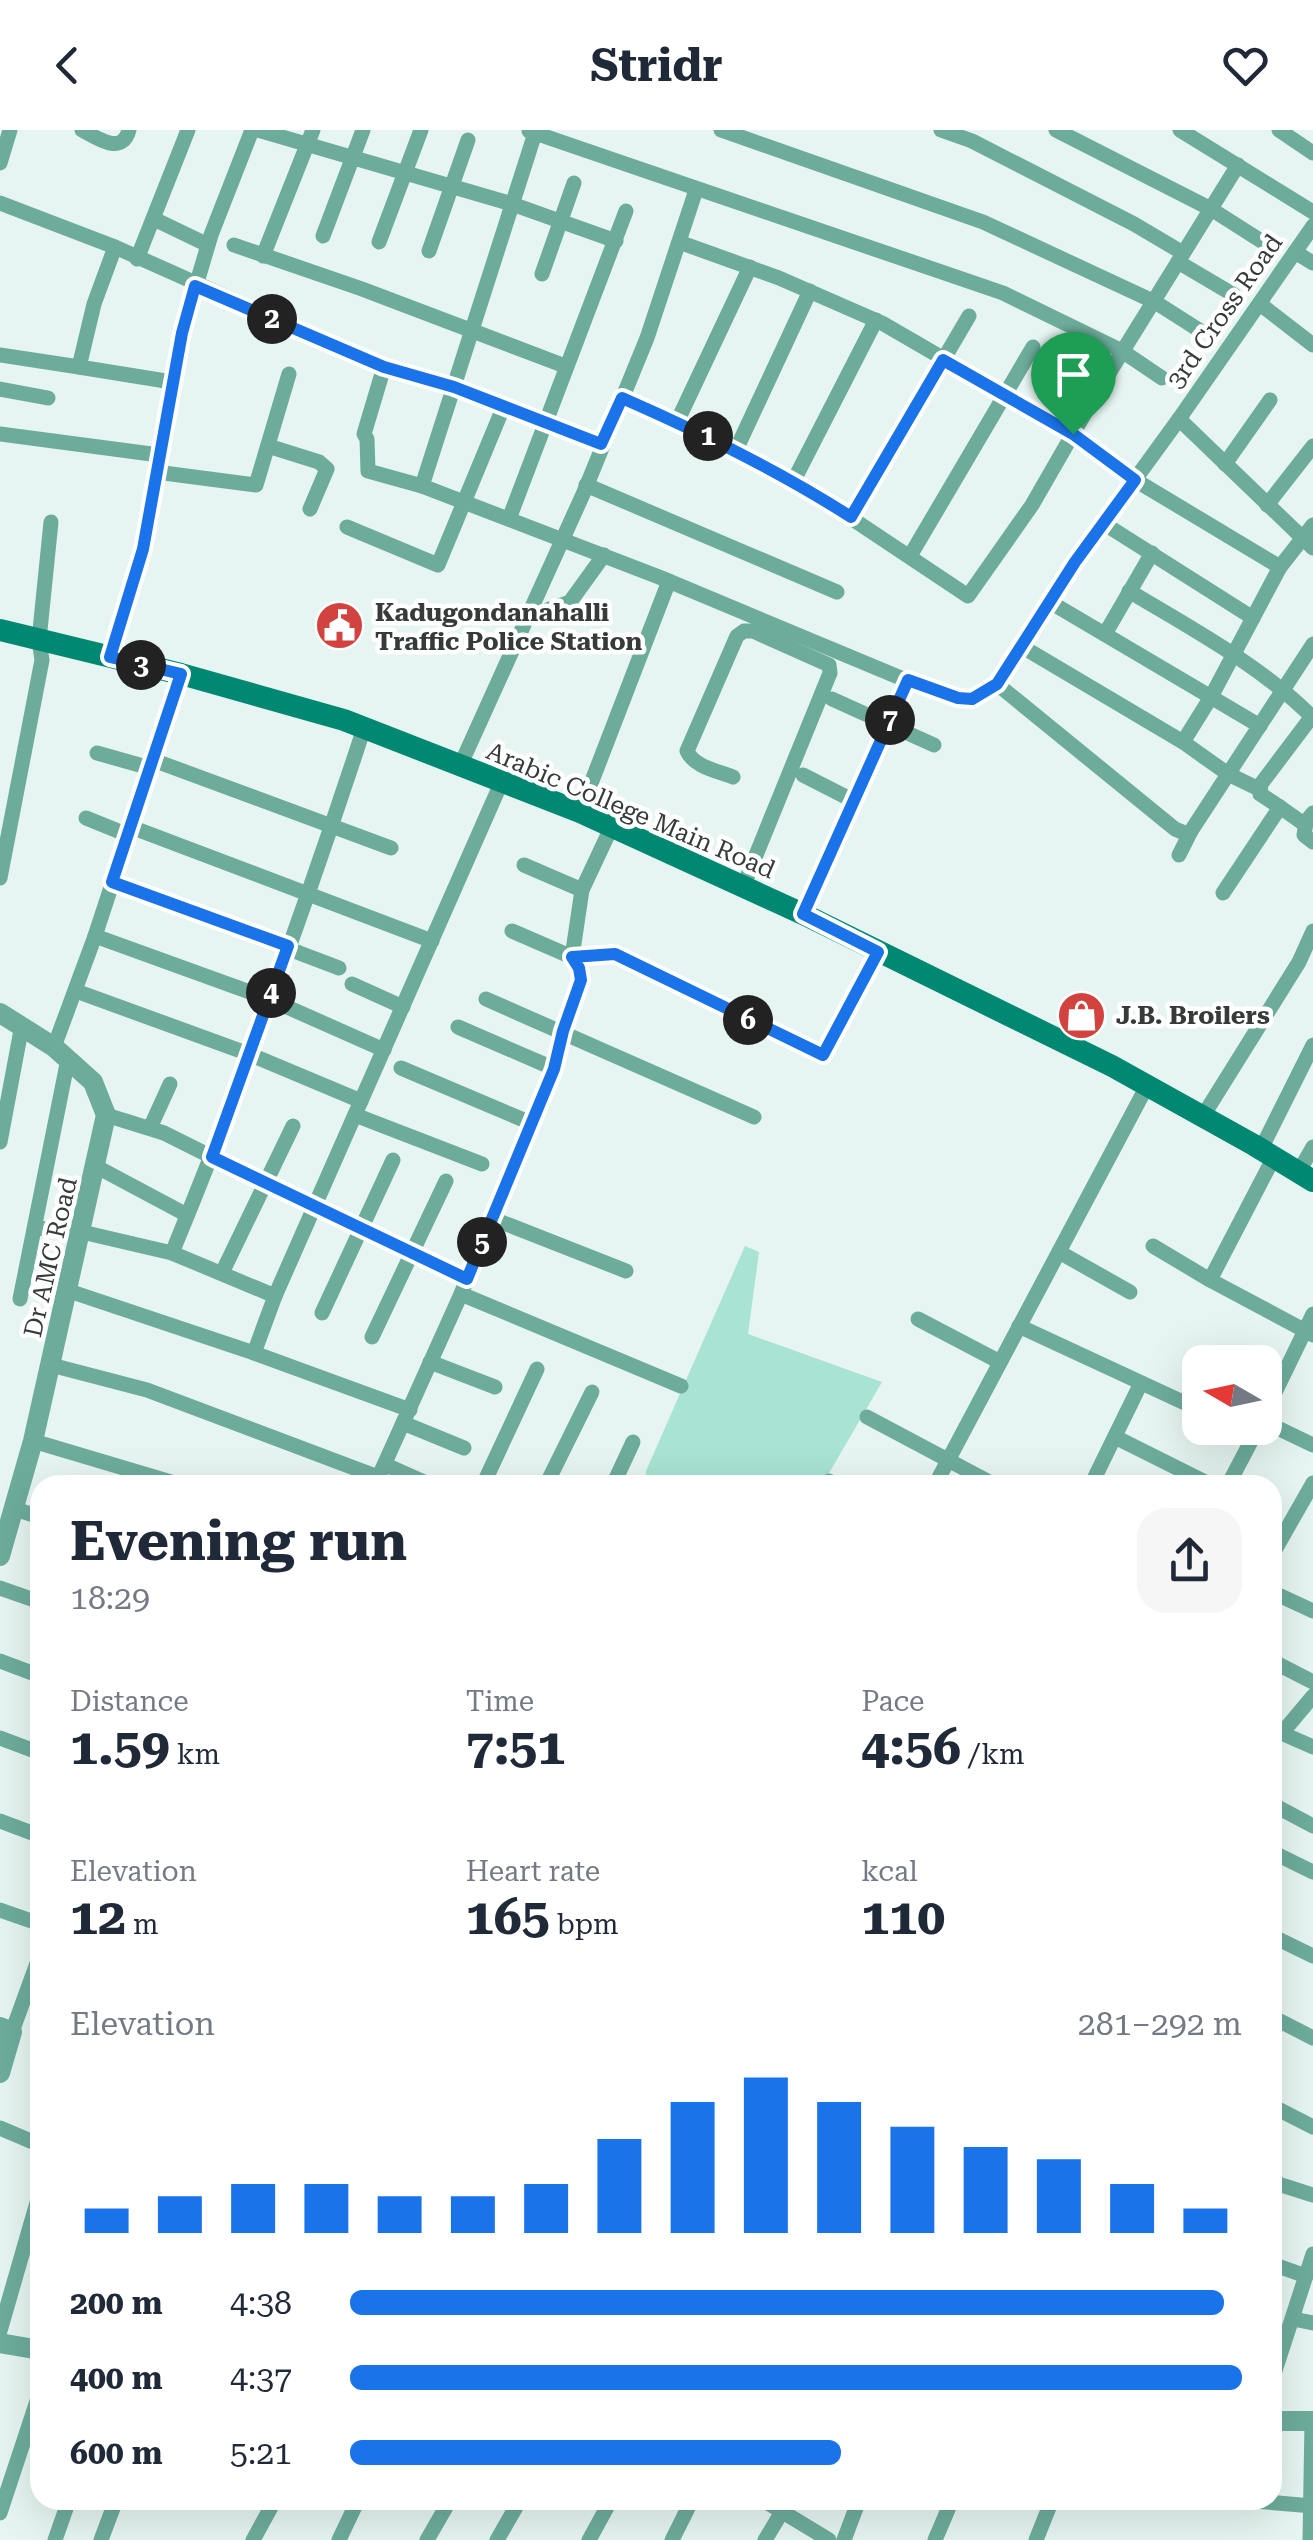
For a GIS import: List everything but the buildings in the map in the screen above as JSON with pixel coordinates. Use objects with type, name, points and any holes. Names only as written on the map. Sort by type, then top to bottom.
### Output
[{"type":"main road","name":"Arabic College Main Road","points":[[0,630],[181,674],[364,728],[580,812],[803,914],[1148,1084],[1306,1177]]},
{"type":"street","points":[[0,163],[10,130]]},
{"type":"street","points":[[82,130],[106,143],[120,144],[129,130]]},
{"type":"street","points":[[137,258],[188,130]]},
{"type":"street","points":[[110,657],[143,549],[172,382],[195,286],[255,130],[311,137],[352,157],[512,204],[616,241]]},
{"type":"street","points":[[324,236],[362,130]]},
{"type":"street","points":[[379,242],[421,130]]},
{"type":"street","points":[[721,130],[983,222],[1156,302],[1199,330]]},
{"type":"street","points":[[941,130],[972,141],[1134,224],[1234,295]]},
{"type":"street","points":[[1056,130],[1211,209],[1266,244]]},
{"type":"street","points":[[1180,130],[1202,136],[1238,166],[1313,212]]},
{"type":"street","points":[[1280,130],[1313,152]]},
{"type":"street","points":[[422,486],[532,131],[1003,293],[1122,351],[1162,378]]},
{"type":"street","points":[[263,256],[311,137]]},
{"type":"street","points":[[428,251],[468,140]]},
{"type":"street","points":[[622,398],[794,480],[968,596],[1032,505],[1122,351],[1238,166]]},
{"type":"street","points":[[542,274],[574,183]]},
{"type":"street","points":[[460,766],[647,338],[696,190]]},
{"type":"street","points":[[0,204],[115,247],[195,286],[384,367],[454,387],[601,444]]},
{"type":"street","points":[[509,519],[626,211]]},
{"type":"street","points":[[154,219],[208,245]]},
{"type":"street","name":"3rd Cross Road","points":[[1307,543],[1179,419],[1313,226]]},
{"type":"street","points":[[679,242],[876,320],[1073,434],[1135,480],[1280,567]]},
{"type":"street","points":[[234,246],[565,366]]},
{"type":"street","points":[[79,368],[94,304],[115,247]]},
{"type":"street","points":[[1295,252],[1313,264]]},
{"type":"street","points":[[676,422],[750,267]]},
{"type":"street","points":[[736,450],[810,292]]},
{"type":"street","points":[[1260,304],[1313,344]]},
{"type":"street","points":[[851,517],[969,316]]},
{"type":"street","points":[[794,480],[876,320]]},
{"type":"street","points":[[910,556],[1033,347]]},
{"type":"street","points":[[0,355],[172,382]]},
{"type":"street","points":[[384,367],[364,434],[368,471],[422,486],[561,538],[908,680],[958,698],[972,699],[997,684],[1103,524],[1179,419]]},
{"type":"street","points":[[0,434],[256,485],[289,374]]},
{"type":"street","points":[[0,389],[48,398]]},
{"type":"street","points":[[1225,464],[1270,400]]},
{"type":"street","points":[[347,527],[438,565],[503,408]]},
{"type":"street","points":[[268,446],[320,462],[327,469],[310,510]]},
{"type":"street","points":[[1267,505],[1313,446]]},
{"type":"street","points":[[586,485],[837,592]]},
{"type":"street","points":[[0,878],[42,660],[39,640],[51,522]]},
{"type":"street","points":[[1103,524],[1254,618]]},
{"type":"street","points":[[1183,742],[1211,698],[1280,567],[1307,543],[1313,524]]},
{"type":"street","points":[[1105,634],[1152,553]]},
{"type":"street","points":[[549,609],[570,602],[604,555]]},
{"type":"street","points":[[580,812],[669,580]]},
{"type":"street","points":[[1129,591],[1234,654],[1312,715],[1259,789]]},
{"type":"street","points":[[1050,602],[1260,726]]},
{"type":"street","points":[[733,778],[700,765],[687,752],[737,636],[754,631],[822,661],[829,666],[830,673],[743,887]]},
{"type":"street","points":[[1178,855],[1313,644]]},
{"type":"street","points":[[1021,646],[1183,742],[1228,774],[1259,789],[1260,794],[1280,807],[1310,818],[1304,836],[1313,842]]},
{"type":"street","points":[[20,1298],[36,1228],[61,1053],[76,992],[181,674]]},
{"type":"street","points":[[803,914],[908,680]]},
{"type":"street","points":[[997,684],[1175,829],[1186,834],[1191,830]]},
{"type":"street","points":[[832,699],[934,746]]},
{"type":"street","points":[[172,1253],[212,1157],[364,728]]},
{"type":"street","points":[[97,753],[151,764],[391,848]]},
{"type":"street","points":[[803,776],[854,801]]},
{"type":"street","points":[[254,1352],[275,1296],[502,781]]},
{"type":"street","points":[[1223,893],[1280,807]]},
{"type":"street","points":[[86,818],[308,893],[432,940]]},
{"type":"street","points":[[380,1475],[554,1069],[581,980],[572,957],[582,890],[612,826]]},
{"type":"street","points":[[524,865],[582,890]]},
{"type":"street","points":[[112,882],[339,968]]},
{"type":"street","points":[[512,930],[572,957],[615,954],[823,1055],[878,952]]},
{"type":"street","points":[[1203,1116],[1299,962],[1313,931]]},
{"type":"street","points":[[95,936],[269,999],[384,1050]]},
{"type":"street","points":[[352,984],[403,1007]]},
{"type":"street","points":[[76,992],[249,1054],[482,1164]]},
{"type":"street","points":[[486,999],[754,1117]]},
{"type":"street","points":[[0,1013],[61,1053],[92,1082],[106,1115],[150,1128],[212,1157],[412,1252],[464,1286],[681,1386]]},
{"type":"street","points":[[0,1142],[22,1026]]},
{"type":"street","points":[[458,1027],[554,1069]]},
{"type":"street","points":[[1210,1280],[1313,1045]]},
{"type":"street","points":[[401,1068],[531,1123]]},
{"type":"street","points":[[150,1128],[170,1084]]},
{"type":"street","points":[[940,1475],[1148,1084]]},
{"type":"street","name":"Dr AMC Road","points":[[1,1548],[51,1366],[106,1115]]},
{"type":"street","points":[[222,1274],[293,1126]]},
{"type":"street","points":[[1306,1177],[1313,1146]]},
{"type":"street","points":[[322,1312],[393,1160]]},
{"type":"street","points":[[97,1167],[187,1215]]},
{"type":"street","points":[[372,1336],[446,1180]]},
{"type":"street","points":[[492,1218],[626,1270]]},
{"type":"street","points":[[36,1228],[82,1232],[172,1253],[275,1296]]},
{"type":"street","points":[[1153,1246],[1309,1332]]},
{"type":"street","points":[[1059,1252],[1130,1292]]},
{"type":"street","points":[[69,1291],[254,1352],[406,1416],[464,1448]]},
{"type":"street","points":[[1282,1382],[1309,1332],[1313,1314]]},
{"type":"street","points":[[918,1320],[1000,1362]]},
{"type":"street","points":[[1020,1326],[1182,1402]]},
{"type":"street","points":[[430,1362],[494,1387]]},
{"type":"street","points":[[51,1366],[147,1390],[377,1475]]},
{"type":"street","points":[[488,1475],[537,1369]]},
{"type":"street","points":[[1096,1475],[1141,1383]]},
{"type":"street","points":[[551,1475],[592,1392]]},
{"type":"street","points":[[867,1417],[976,1475]]},
{"type":"street","points":[[1282,1430],[1313,1446]]},
{"type":"street","points":[[1114,1437],[1191,1475]]},
{"type":"street","points":[[32,1442],[146,1475]]},
{"type":"street","points":[[618,1475],[633,1442]]},
{"type":"street","points":[[1233,1475],[1246,1445]]},
{"type":"street","points":[[1282,1537],[1313,1482]]},
{"type":"street","points":[[15,1508],[30,1513]]},
{"type":"street","points":[[0,1588],[30,1598]]},
{"type":"street","points":[[1282,1597],[1313,1611]]},
{"type":"street","points":[[0,1661],[30,1672]]},
{"type":"street","points":[[1282,1667],[1313,1682]]},
{"type":"street","points":[[1282,1726],[1313,1696]]},
{"type":"street","points":[[1282,1733],[1313,1747]]},
{"type":"street","points":[[0,1738],[30,1749]]},
{"type":"street","points":[[1282,1809],[1313,1826]]},
{"type":"street","points":[[0,1821],[30,1832]]},
{"type":"street","points":[[1282,1857],[1313,1872]]},
{"type":"street","points":[[0,1910],[30,1920]]},
{"type":"street","points":[[1282,1941],[1313,1956]]},
{"type":"street","points":[[0,2074],[6,2030],[30,1977]]},
{"type":"street","points":[[1282,2023],[1313,2038]]},
{"type":"street","points":[[1282,2111],[1313,2127]]},
{"type":"street","points":[[0,2128],[30,2141]]},
{"type":"street","points":[[1282,2185],[1313,2195]]},
{"type":"street","points":[[0,2331],[30,2227]]},
{"type":"street","points":[[1284,2327],[1313,2254]]},
{"type":"street","points":[[1282,2268],[1306,2276]]},
{"type":"street","points":[[1284,2327],[1313,2323]]},
{"type":"street","points":[[0,2343],[30,2348]]},
{"type":"street","points":[[1282,2421],[1313,2421],[1310,2540]]},
{"type":"street","points":[[0,2513],[30,2422]]},
{"type":"street","points":[[1282,2503],[1312,2506]]},
{"type":"street","points":[[55,2540],[65,2510]]},
{"type":"street","points":[[101,2540],[112,2510]]},
{"type":"street","points":[[253,2540],[270,2510]]},
{"type":"street","points":[[338,2540],[353,2510]]},
{"type":"street","points":[[427,2540],[444,2510]]},
{"type":"street","points":[[497,2540],[514,2510]]},
{"type":"street","points":[[589,2540],[606,2510]]},
{"type":"street","points":[[672,2540],[687,2510]]},
{"type":"street","points":[[766,2540],[783,2510],[830,2540]]},
{"type":"street","points":[[844,2540],[855,2510]]},
{"type":"street","points":[[934,2540],[948,2510]]},
{"type":"street","points":[[1036,2540],[1048,2510]]},
{"type":"green space","points":[[745,1246],[759,1252],[748,1334],[882,1382],[828,1475],[646,1475]]},
{"type":"place","name":"Kadugondanahalli Traffic Police Station","points":[[340,626]]},
{"type":"place","name":"J.B. Broilers","points":[[1081,1015]]},
{"type":"route","points":[[195,286],[384,367],[454,387],[601,444],[622,398],[726,444],[794,480],[851,517],[943,360],[1073,434],[1135,480],[1075,562],[997,684],[972,699],[958,698],[908,680],[803,914],[878,952],[823,1055],[615,954],[572,957],[581,980],[554,1069],[467,1279],[212,1157],[288,946],[112,882],[181,674],[110,657],[143,549],[172,382],[195,286]]}]
